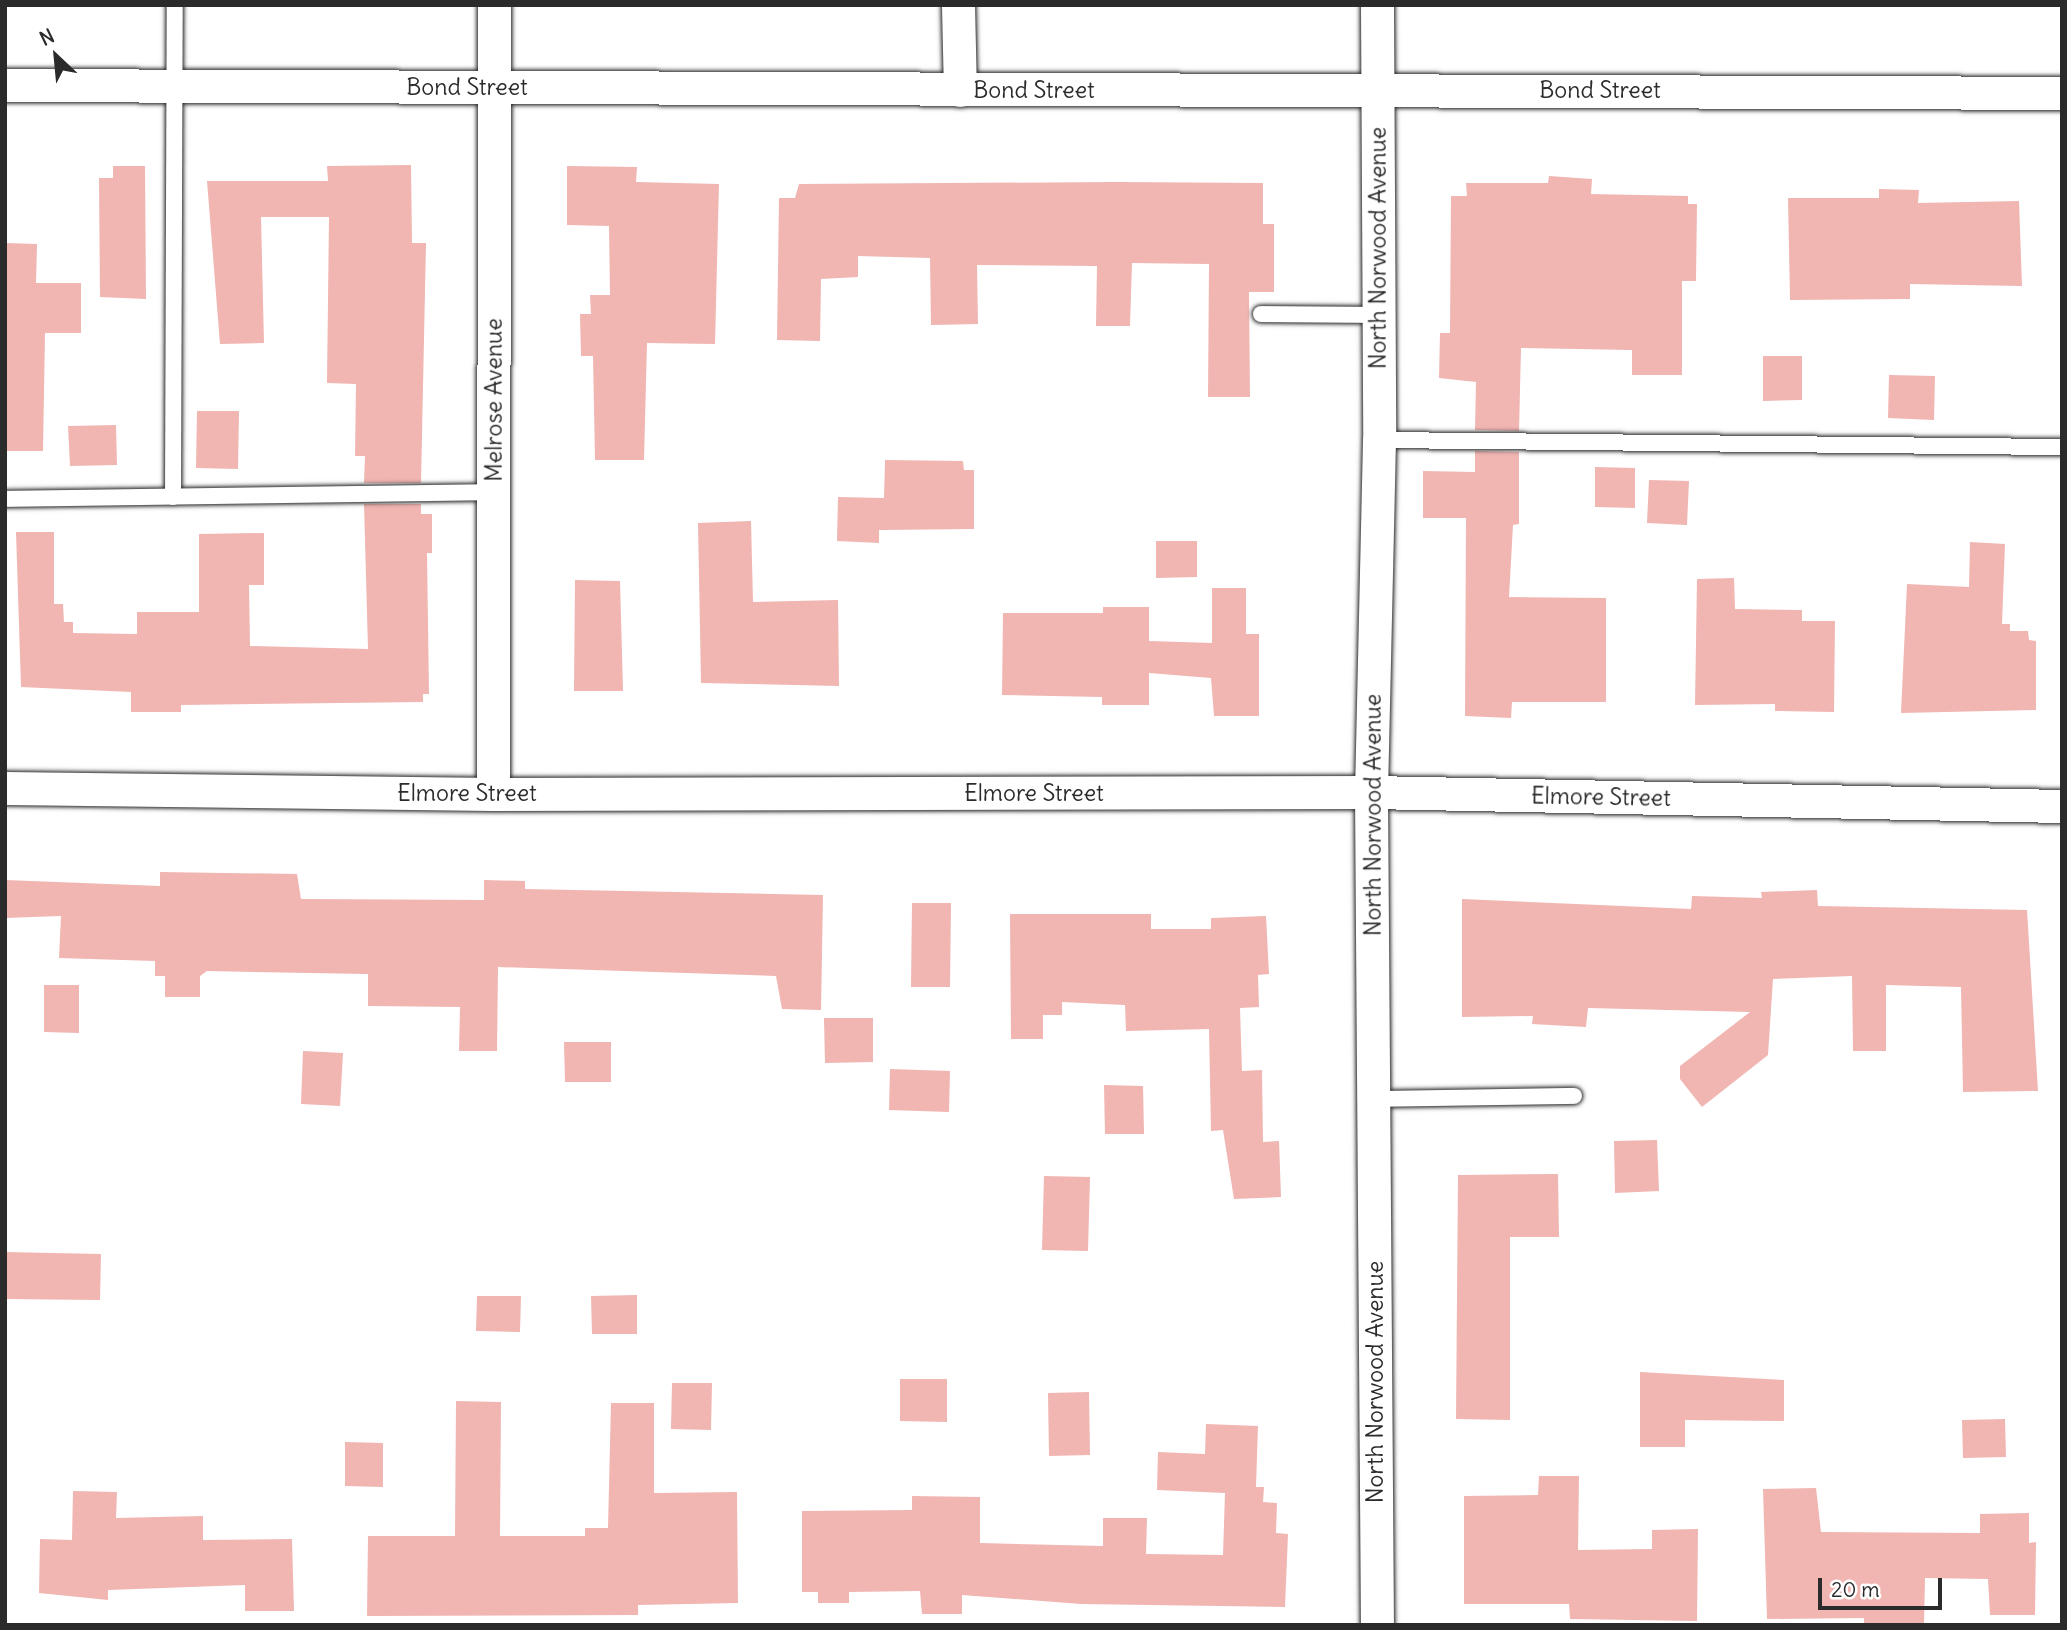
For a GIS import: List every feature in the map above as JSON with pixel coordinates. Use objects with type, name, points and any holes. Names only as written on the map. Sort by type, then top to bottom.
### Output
[{"type":"street","name":"Melrose Avenue","points":[[493,794],[494,5]]},
{"type":"street","points":[[958,5],[960,90]]},
{"type":"street","name":"North Norwood Avenue","points":[[1377,5],[1379,440],[1371,792],[1377,1625]]},
{"type":"street","name":"Bond Street","points":[[5,85],[960,90],[1377,88],[2062,93]]},
{"type":"street","name":"Elmore Street","points":[[5,788],[493,794],[1371,792],[2062,806]]},
{"type":"lane","points":[[173,497],[175,5]]},
{"type":"lane","points":[[1261,314],[1378,315]]},
{"type":"lane","points":[[1379,440],[2062,447]]},
{"type":"lane","points":[[5,499],[494,492]]},
{"type":"lane","points":[[1374,1099],[1574,1096]]},
{"type":"building","points":[[411,165],[412,243],[426,243],[421,483],[364,483],[365,456],[355,456],[356,384],[327,383],[329,217],[261,217],[264,343],[220,344],[207,181],[328,181],[327,166]]},
{"type":"building","points":[[113,166],[145,166],[146,299],[100,297],[99,178],[113,178]]},
{"type":"building","points":[[567,166],[637,167],[636,182],[719,184],[715,344],[647,343],[644,460],[595,460],[593,356],[581,356],[580,314],[591,314],[590,295],[610,295],[609,226],[567,225]]},
{"type":"building","points":[[1549,176],[1592,179],[1591,194],[1688,196],[1688,204],[1697,204],[1696,281],[1682,281],[1682,375],[1632,375],[1632,350],[1521,348],[1519,431],[1475,430],[1476,382],[1439,378],[1440,333],[1450,333],[1451,196],[1467,196],[1466,183],[1548,183]]},
{"type":"building","points":[[1263,183],[1263,224],[1274,224],[1274,292],[1249,292],[1250,397],[1208,397],[1209,264],[1132,263],[1130,326],[1096,326],[1097,266],[977,265],[978,324],[931,325],[930,258],[858,256],[858,277],[821,279],[820,341],[777,340],[779,198],[795,198],[799,184]]},
{"type":"building","points":[[1879,189],[1919,190],[1918,203],[2019,201],[2022,286],[1910,284],[1910,299],[1790,300],[1788,198],[1879,198]]},
{"type":"building","points":[[5,243],[37,244],[36,283],[81,283],[81,333],[45,333],[43,451],[5,451]]},
{"type":"building","points":[[1763,356],[1802,356],[1802,400],[1763,401]]},
{"type":"building","points":[[1889,375],[1935,376],[1934,420],[1888,418]]},
{"type":"building","points":[[197,411],[239,411],[238,469],[196,468]]},
{"type":"building","points":[[116,425],[117,465],[70,466],[68,426]]},
{"type":"building","points":[[1475,451],[1519,452],[1519,524],[1513,525],[1509,597],[1606,598],[1606,702],[1512,702],[1511,718],[1465,716],[1466,518],[1423,518],[1423,471],[1475,472]]},
{"type":"building","points":[[885,460],[963,461],[964,470],[974,470],[974,529],[879,530],[879,543],[837,541],[838,497],[884,498]]},
{"type":"building","points":[[1595,467],[1635,468],[1635,508],[1595,507]]},
{"type":"building","points":[[1649,480],[1689,481],[1687,525],[1647,523]]},
{"type":"building","points":[[364,504],[421,504],[421,514],[432,514],[432,553],[427,553],[429,694],[423,694],[423,702],[181,705],[181,712],[131,712],[131,692],[21,687],[16,532],[54,532],[54,604],[63,604],[64,622],[73,622],[73,633],[137,634],[137,612],[199,612],[199,534],[264,533],[264,585],[249,585],[250,646],[368,649]]},
{"type":"building","points":[[751,521],[753,602],[838,600],[839,686],[701,683],[698,523]]},
{"type":"building","points":[[1156,541],[1197,541],[1197,577],[1156,578]]},
{"type":"building","points":[[1970,542],[2005,544],[2002,624],[2010,624],[2010,631],[2028,631],[2029,640],[2036,641],[2036,710],[1901,713],[1907,584],[1969,587]]},
{"type":"building","points":[[1734,578],[1735,609],[1802,610],[1802,621],[1835,621],[1834,712],[1775,711],[1775,704],[1695,705],[1697,579]]},
{"type":"building","points":[[575,580],[620,581],[623,691],[574,691]]},
{"type":"building","points":[[1212,588],[1246,588],[1246,634],[1259,634],[1259,716],[1214,716],[1211,678],[1149,673],[1149,705],[1102,705],[1102,697],[1002,695],[1003,613],[1103,613],[1103,607],[1149,607],[1149,641],[1212,643]]},
{"type":"building","points":[[160,872],[297,874],[301,899],[484,900],[484,880],[525,881],[525,889],[823,895],[821,1010],[782,1009],[776,976],[498,967],[497,1051],[459,1051],[460,1007],[368,1006],[368,974],[207,971],[200,976],[200,997],[165,997],[165,976],[155,976],[155,961],[59,958],[61,916],[5,918],[5,880],[160,886]]},
{"type":"building","points":[[1817,890],[1818,906],[2027,910],[2038,1091],[1963,1092],[1961,987],[1886,985],[1886,1051],[1853,1051],[1852,976],[1773,979],[1768,1055],[1702,1107],[1680,1079],[1680,1066],[1750,1012],[1588,1008],[1586,1027],[1532,1024],[1533,1016],[1462,1017],[1462,899],[1691,909],[1692,896],[1762,898],[1761,892]]},
{"type":"building","points":[[912,903],[951,903],[950,987],[911,987]]},
{"type":"building","points":[[1010,914],[1151,914],[1151,929],[1211,929],[1211,918],[1266,916],[1269,974],[1258,975],[1259,1007],[1240,1008],[1242,1071],[1262,1070],[1263,1142],[1279,1141],[1281,1197],[1234,1199],[1223,1130],[1211,1131],[1209,1029],[1126,1031],[1125,1005],[1062,1002],[1062,1015],[1043,1015],[1043,1039],[1011,1039]]},
{"type":"building","points":[[44,985],[79,985],[79,1033],[44,1032]]},
{"type":"building","points":[[824,1018],[873,1018],[873,1062],[825,1063]]},
{"type":"building","points":[[564,1042],[611,1042],[611,1082],[565,1082]]},
{"type":"building","points":[[303,1051],[343,1053],[340,1106],[301,1104]]},
{"type":"building","points":[[890,1069],[950,1071],[949,1112],[889,1110]]},
{"type":"building","points":[[1104,1085],[1143,1086],[1144,1134],[1105,1134]]},
{"type":"building","points":[[1657,1140],[1659,1191],[1615,1193],[1614,1141]]},
{"type":"building","points":[[1558,1174],[1559,1237],[1510,1237],[1510,1420],[1456,1419],[1458,1175]]},
{"type":"building","points":[[1044,1176],[1090,1177],[1088,1251],[1042,1250]]},
{"type":"building","points":[[5,1252],[101,1254],[100,1300],[5,1299]]},
{"type":"building","points":[[637,1295],[637,1334],[592,1334],[591,1296]]},
{"type":"building","points":[[477,1296],[521,1296],[520,1332],[476,1331]]},
{"type":"building","points":[[1640,1372],[1784,1380],[1784,1421],[1685,1420],[1685,1447],[1640,1447]]},
{"type":"building","points":[[900,1379],[947,1379],[947,1422],[900,1421]]},
{"type":"building","points":[[672,1383],[712,1383],[711,1430],[671,1429]]},
{"type":"building","points":[[1089,1392],[1090,1455],[1049,1456],[1048,1393]]},
{"type":"building","points":[[456,1401],[501,1402],[500,1536],[585,1536],[585,1528],[608,1528],[611,1403],[654,1403],[654,1493],[737,1492],[738,1603],[638,1605],[638,1615],[367,1616],[368,1536],[455,1536]]},
{"type":"building","points":[[2005,1419],[2006,1457],[1963,1458],[1962,1420]]},
{"type":"building","points":[[1206,1424],[1258,1426],[1256,1487],[1264,1487],[1263,1502],[1277,1503],[1276,1533],[1288,1534],[1285,1607],[1081,1604],[962,1595],[962,1614],[922,1614],[920,1591],[849,1592],[849,1603],[818,1603],[818,1592],[802,1592],[802,1511],[912,1510],[912,1496],[980,1497],[980,1543],[1103,1546],[1103,1518],[1147,1518],[1146,1554],[1223,1555],[1225,1493],[1157,1490],[1158,1452],[1205,1454]]},
{"type":"building","points":[[345,1442],[383,1443],[383,1487],[345,1486]]},
{"type":"building","points":[[1539,1476],[1579,1476],[1578,1550],[1652,1549],[1652,1530],[1698,1529],[1697,1621],[1570,1619],[1569,1604],[1464,1604],[1464,1496],[1538,1495]]},
{"type":"building","points":[[1816,1488],[1821,1532],[1980,1533],[1980,1514],[2029,1513],[2029,1543],[2036,1542],[2035,1615],[1990,1615],[1988,1579],[1925,1578],[1924,1625],[1864,1625],[1864,1618],[1767,1619],[1763,1489]]},
{"type":"building","points":[[73,1491],[117,1492],[116,1518],[203,1516],[203,1540],[292,1539],[294,1611],[245,1611],[245,1585],[108,1590],[108,1600],[39,1593],[40,1539],[72,1540]]}]
